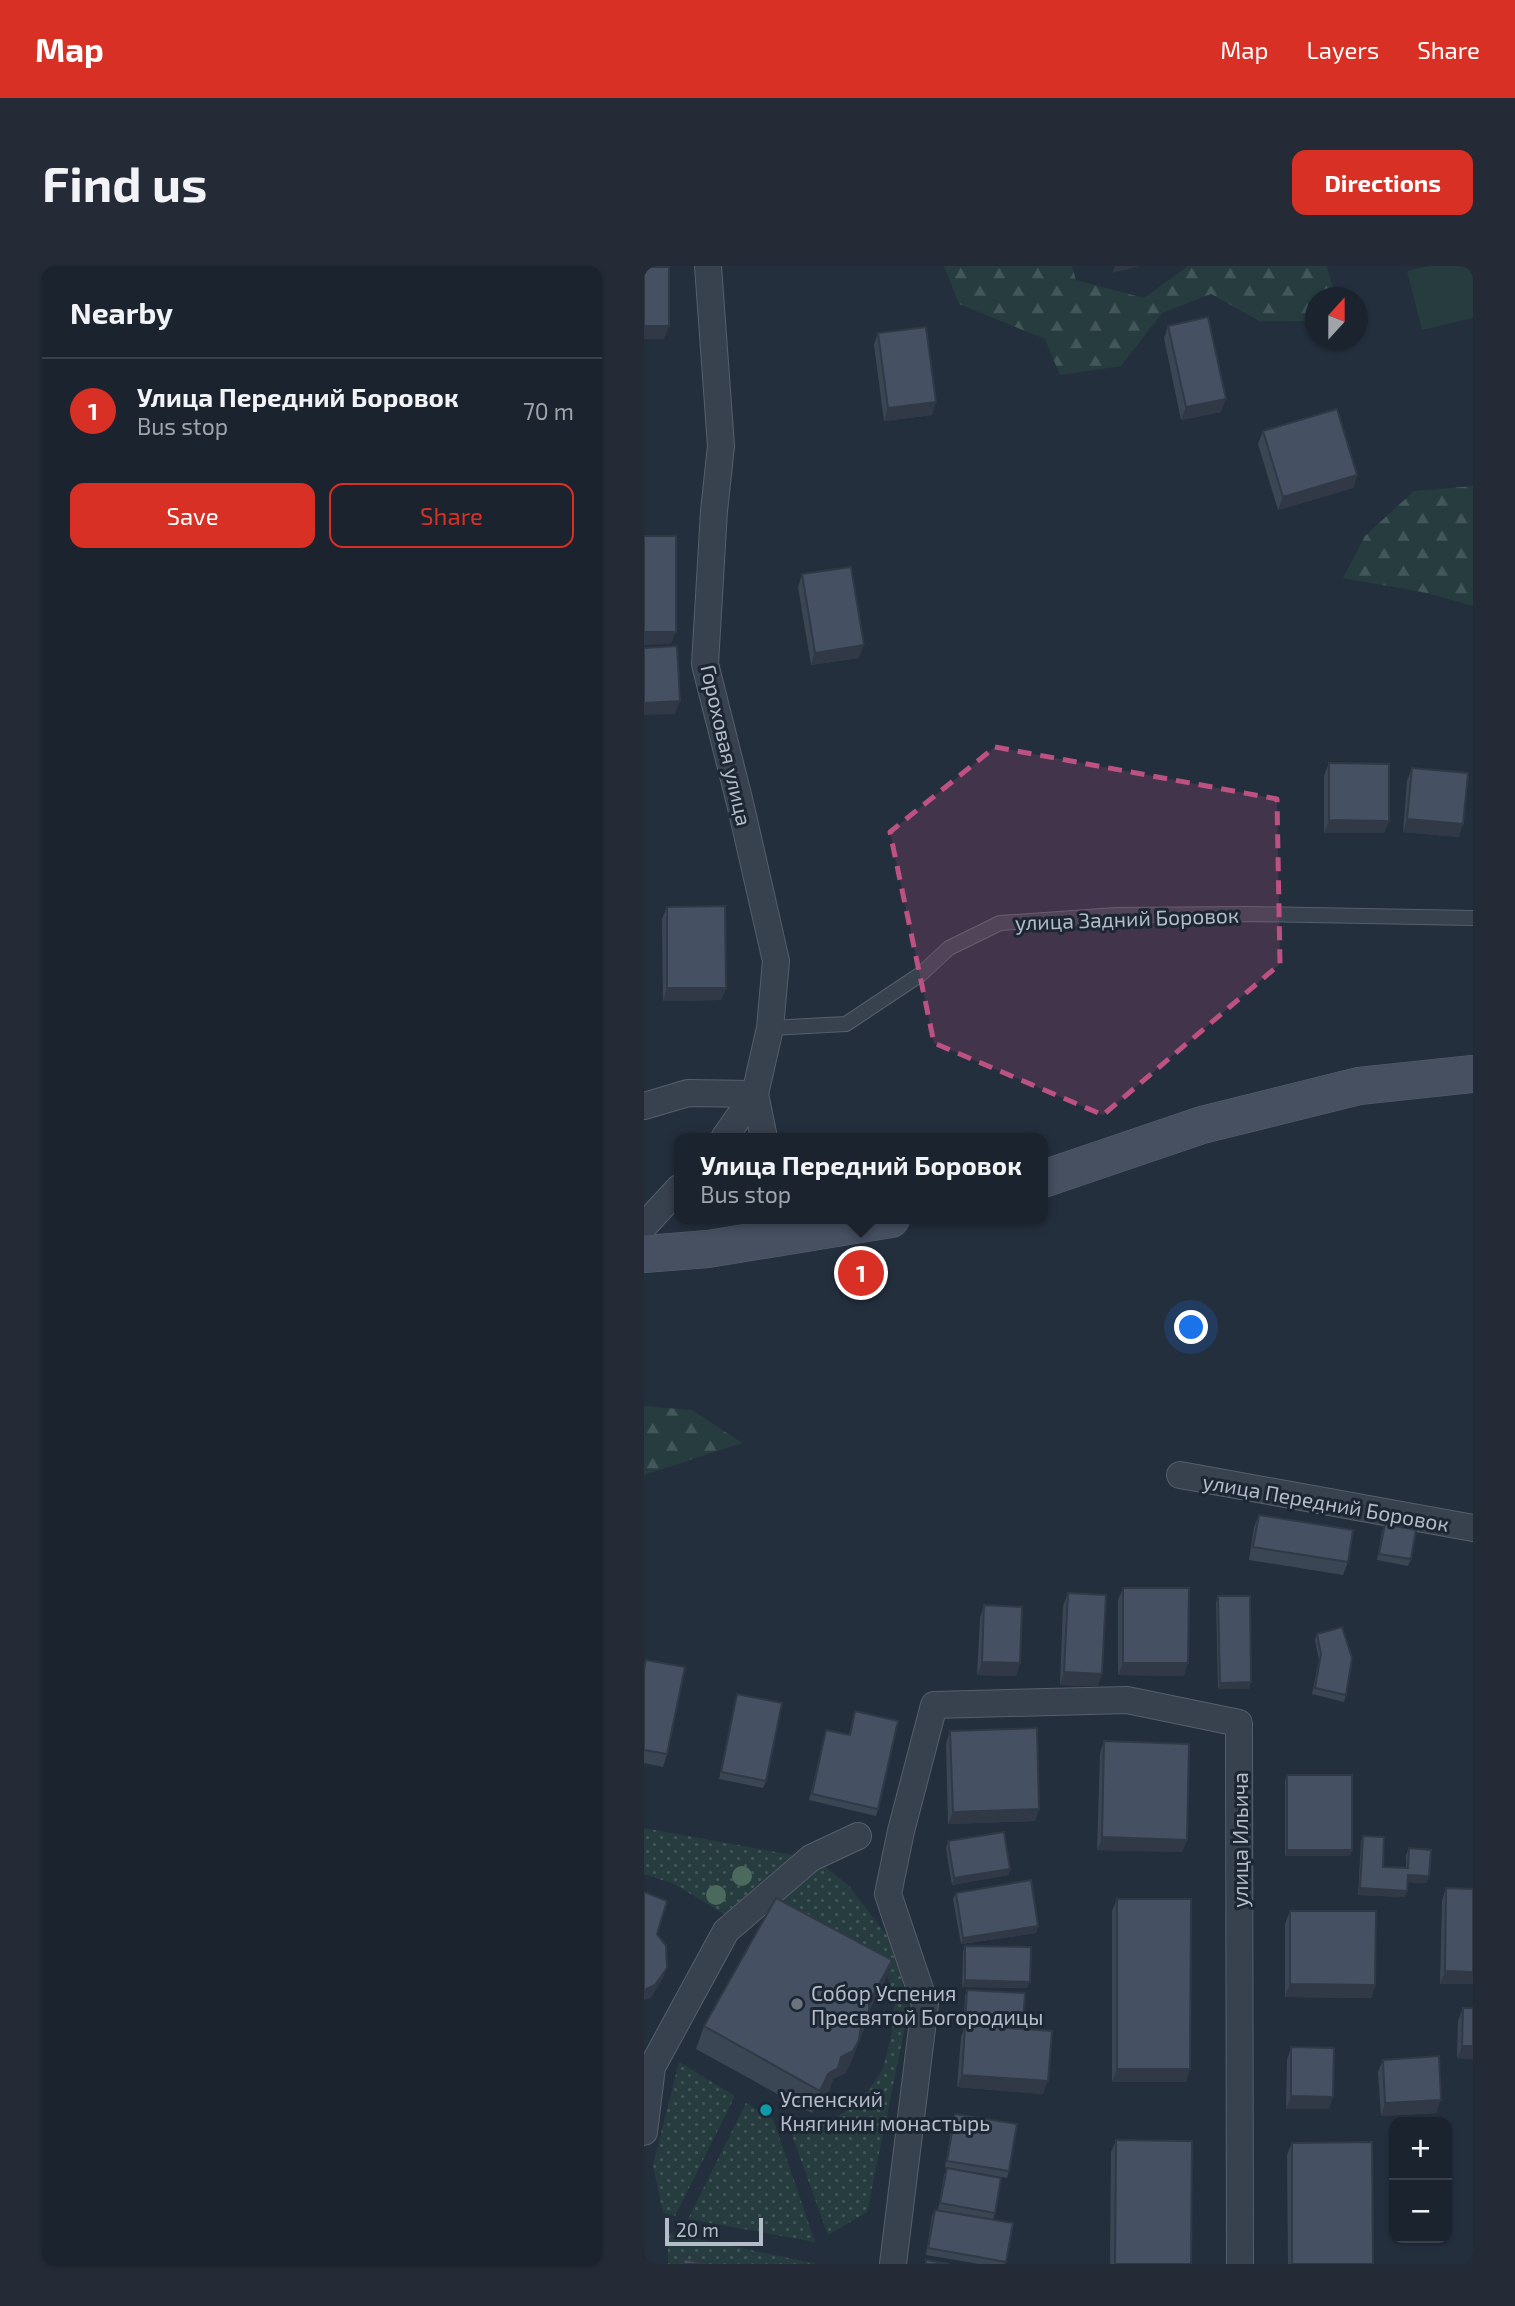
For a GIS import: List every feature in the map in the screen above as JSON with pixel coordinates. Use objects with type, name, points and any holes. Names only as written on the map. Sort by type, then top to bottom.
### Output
[{"type":"main road","points":[[1048,1177],[1215,1122],[1359,1086],[1469,1075]]},
{"type":"main road","points":[[644,1254],[708,1249],[858,1224]]},
{"type":"street","name":"Гороховая улица","points":[[709,266],[721,446],[714,511],[705,664],[776,961],[770,1028],[755,1094],[728,1133]]},
{"type":"street","points":[[644,1107],[688,1093],[755,1094]]},
{"type":"street","name":"Гороховая улица","points":[[755,1094],[763,1133]]},
{"type":"street","points":[[644,1226],[674,1193]]},
{"type":"street","name":"улица Передний Боровок","points":[[1180,1475],[1473,1528]]},
{"type":"street","name":"улица Ильича","points":[[893,2264],[925,2004],[888,1894],[901,1831],[934,1705],[1127,1700],[1239,1723],[1240,2264]]},
{"type":"street","points":[[644,2132],[652,2067],[726,1931],[811,1858],[858,1836]]},
{"type":"lane","name":"улица Задний Боровок","points":[[770,1028],[846,1024],[921,974],[949,947],[1000,923],[1130,915],[1473,918]]},
{"type":"highlighted area","points":[[995,747],[1277,799],[1280,964],[1103,1115],[934,1043],[890,832]]},
{"type":"green space","points":[[944,266],[1072,266],[1076,280],[1144,298],[1188,266],[1327,266],[1332,287],[1305,287],[1305,321],[1259,321],[1211,294],[1162,313],[1121,366],[1060,375],[1045,339],[959,304]]},
{"type":"green space","points":[[1429,266],[1473,266],[1473,318],[1422,330],[1407,271]]},
{"type":"green space","points":[[1473,486],[1473,606],[1427,593],[1343,578],[1365,536],[1414,491]]},
{"type":"green space","points":[[644,1406],[692,1410],[742,1443],[644,1475]]},
{"type":"green space","points":[[644,1828],[793,1855],[724,1914],[674,1884],[644,1874]]},
{"type":"green space","points":[[823,1865],[849,1886],[892,1942],[909,2008],[867,2212],[828,2235],[789,2127],[804,2129],[827,2123],[848,2110],[868,2091],[883,2069],[892,2031],[895,1996],[884,1969],[770,1907]]},
{"type":"green space","points":[[679,2062],[735,2096],[675,2216],[663,2213],[653,2165]]},
{"type":"green space","points":[[746,2103],[773,2119],[815,2242],[688,2219]]},
{"type":"green space","points":[[668,2233],[818,2264],[668,2264]]},
{"type":"building","points":[[644,267],[669,267],[669,326],[644,326]]},
{"type":"building","points":[[1208,317],[1226,399],[1186,407],[1168,326]]},
{"type":"building","points":[[926,327],[936,402],[888,408],[878,333]]},
{"type":"building","points":[[1337,409],[1357,475],[1283,497],[1263,431]]},
{"type":"building","points":[[644,536],[676,536],[676,632],[644,632]]},
{"type":"building","points":[[851,567],[864,645],[815,653],[802,574]]},
{"type":"building","points":[[677,646],[680,701],[644,703],[644,648]]},
{"type":"building","points":[[1329,763],[1389,764],[1389,821],[1329,820]]},
{"type":"building","points":[[1412,768],[1468,773],[1463,824],[1407,819]]},
{"type":"building","points":[[725,906],[726,988],[667,988],[667,907]]},
{"type":"building","points":[[1259,1515],[1353,1530],[1348,1562],[1253,1547]]},
{"type":"building","points":[[1385,1524],[1416,1530],[1411,1559],[1379,1554]]},
{"type":"building","points":[[1123,1588],[1189,1588],[1188,1663],[1123,1663]]},
{"type":"building","points":[[1068,1593],[1106,1595],[1102,1674],[1064,1672]]},
{"type":"building","points":[[1218,1596],[1250,1596],[1251,1682],[1220,1683]]},
{"type":"building","points":[[984,1605],[1022,1607],[1020,1663],[982,1662]]},
{"type":"building","points":[[1342,1627],[1352,1658],[1346,1695],[1315,1688],[1321,1654],[1317,1634]]},
{"type":"building","points":[[646,1660],[685,1667],[667,1754],[644,1750]]},
{"type":"building","points":[[737,1694],[782,1703],[766,1781],[721,1772]]},
{"type":"building","points":[[855,1711],[898,1721],[878,1809],[812,1794],[826,1730],[850,1735]]},
{"type":"building","points":[[1037,1728],[1039,1809],[953,1812],[950,1731]]},
{"type":"building","points":[[1104,1741],[1189,1744],[1187,1840],[1102,1837]]},
{"type":"building","points":[[1287,1775],[1352,1775],[1352,1850],[1287,1850]]},
{"type":"building","points":[[1004,1832],[1010,1869],[954,1878],[948,1841]]},
{"type":"building","points":[[1363,1836],[1384,1837],[1383,1867],[1408,1868],[1409,1848],[1431,1850],[1429,1876],[1408,1875],[1407,1891],[1360,1888]]},
{"type":"building","points":[[1031,1880],[1038,1926],[963,1938],[956,1893]]},
{"type":"building","points":[[1446,1888],[1473,1889],[1473,1972],[1445,1971]]},
{"type":"building","points":[[644,1892],[667,1901],[657,1934],[666,1946],[667,1968],[655,1985],[644,1990]]},
{"type":"building","name":"Собор Успения Пресвятой Богородицы","points":[[776,1898],[892,1960],[869,2003],[869,2016],[861,2025],[859,2040],[853,2051],[841,2057],[838,2068],[828,2074],[820,2091],[704,2026]]},
{"type":"building","points":[[1117,1899],[1191,1899],[1190,2069],[1117,2069]]},
{"type":"building","points":[[1290,1911],[1376,1911],[1375,1985],[1290,1984]]},
{"type":"building","points":[[965,1946],[1031,1947],[1030,1982],[965,1980]]},
{"type":"building","points":[[967,1990],[1025,1993],[1023,2026],[965,2022]]},
{"type":"building","points":[[1463,2008],[1473,2008],[1473,2046],[1462,2046]]},
{"type":"building","points":[[965,2025],[1052,2031],[1048,2081],[962,2075]]},
{"type":"building","points":[[1291,2047],[1334,2048],[1333,2097],[1291,2096]]},
{"type":"building","points":[[1439,2056],[1441,2100],[1385,2103],[1383,2060]]},
{"type":"building","points":[[955,2114],[1017,2124],[1009,2171],[947,2161]]},
{"type":"building","points":[[1116,2140],[1192,2141],[1191,2264],[1115,2264]]},
{"type":"building","points":[[1372,2142],[1373,2264],[1292,2264],[1292,2143]]},
{"type":"building","points":[[947,2168],[1001,2178],[995,2213],[940,2203]]},
{"type":"building","points":[[935,2210],[1013,2223],[1006,2262],[928,2248]]},
{"type":"building","points":[[684,2259],[706,2264],[683,2264]]},
{"type":"building","points":[[926,2260],[949,2264],[926,2264]]},
{"type":"place","name":"Улица Передний Боровок","points":[[861,1273]]},
{"type":"place","name":"Собор Успения Пресвятой Богородицы","points":[[797,2004]]},
{"type":"place","name":"Успенский Княгинин монастырь","points":[[766,2110]]}]
